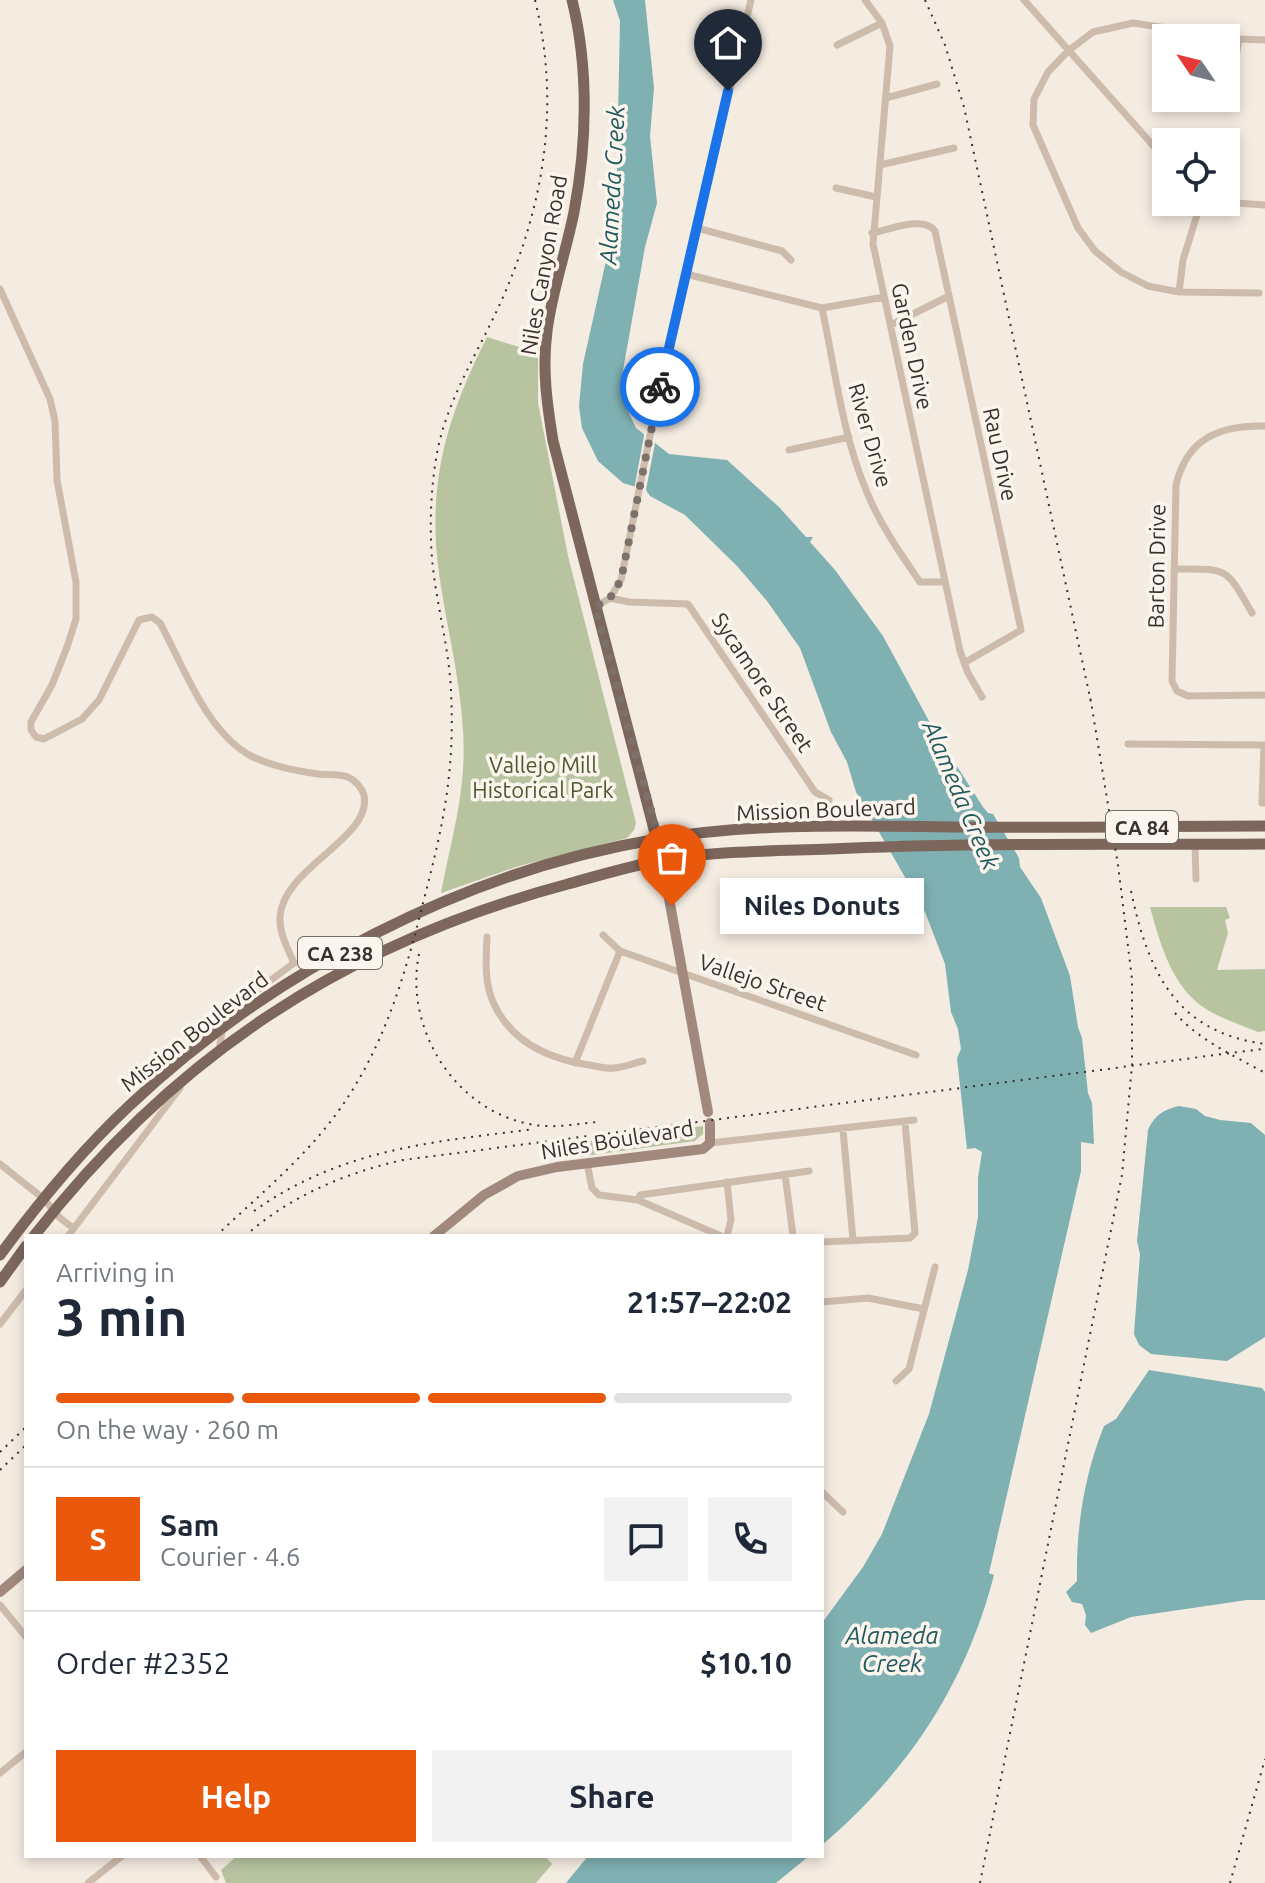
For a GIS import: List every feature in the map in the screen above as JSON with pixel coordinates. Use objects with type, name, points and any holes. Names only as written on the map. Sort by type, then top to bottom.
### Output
[{"type":"main road","name":"Niles Canyon Road","points":[[572,0],[581,56],[584,108],[582,158],[574,212],[547,332],[544,368],[546,400],[553,441],[662,860]]},
{"type":"main road","name":"Mission Boulevard","points":[[0,1255],[100,1134],[152,1085],[225,1027],[321,964],[436,906],[523,872],[657,839],[758,829],[856,826],[1265,826]]},
{"type":"main road","name":"Mission Boulevard","points":[[36,1234],[114,1143],[162,1097],[219,1050],[309,988],[399,944],[534,893],[662,860],[705,854],[869,847],[1265,844]]},
{"type":"main road","name":"Niles Boulevard","points":[[436,1234],[484,1195],[507,1181],[544,1169],[703,1149],[710,1143],[709,1118],[685,974],[662,860]]},
{"type":"main road","points":[[152,1085],[162,1097]]},
{"type":"main road","points":[[0,1282],[24,1249]]},
{"type":"main road","points":[[0,1592],[24,1572]]},
{"type":"street","points":[[595,607],[610,598],[621,580],[658,397],[751,0]]},
{"type":"street","name":"Garden Drive","points":[[865,0],[882,23],[890,46],[872,233],[964,663],[982,697]]},
{"type":"street","points":[[1024,0],[1152,144]]},
{"type":"street","points":[[837,45],[882,23]]},
{"type":"street","points":[[1152,26],[1133,23],[1093,32],[1068,51],[1048,72],[1034,99],[1033,125],[1078,228],[1095,251],[1121,272],[1148,286],[1179,292],[1259,293]]},
{"type":"street","points":[[1240,39],[1265,40]]},
{"type":"street","points":[[886,98],[937,84]]},
{"type":"street","points":[[880,165],[954,148]]},
{"type":"street","points":[[836,188],[876,197]]},
{"type":"street","points":[[1240,203],[1265,205]]},
{"type":"street","points":[[1179,292],[1183,260],[1197,216]]},
{"type":"street","name":"Rau Drive","points":[[872,233],[930,221],[935,231],[1021,630],[964,663]]},
{"type":"street","points":[[697,228],[782,251],[791,260]]},
{"type":"street","points":[[686,274],[822,308],[884,297]]},
{"type":"street","points":[[0,289],[50,399],[55,421],[57,480],[76,582],[76,619],[52,685],[31,722],[31,730],[36,737],[44,739],[82,719],[99,700],[139,620],[152,617],[160,623],[210,716],[227,740],[255,758],[290,770],[347,776],[364,795],[364,804],[355,825],[298,879],[283,901],[281,932],[294,963],[228,1011],[223,1017],[225,1027],[219,1050]]},
{"type":"street","points":[[891,325],[949,296]]},
{"type":"street","name":"River Drive","points":[[822,308],[849,437],[866,491],[891,540],[920,582],[945,582]]},
{"type":"street","name":"Barton Drive","points":[[1265,426],[1242,425],[1218,432],[1195,445],[1180,466],[1176,485],[1172,681],[1177,691],[1188,696],[1265,695]]},
{"type":"street","points":[[789,450],[849,437]]},
{"type":"street","points":[[1174,569],[1214,569],[1231,576],[1252,613]]},
{"type":"street","name":"Sycamore Street","points":[[610,598],[629,602],[688,604],[815,792],[829,800]]},
{"type":"street","points":[[1128,744],[1264,745],[1262,803],[1265,803]]},
{"type":"street","points":[[1195,845],[1196,879]]},
{"type":"street","name":"Vallejo Street","points":[[603,935],[620,951],[916,1055]]},
{"type":"street","points":[[487,937],[487,978],[494,1004],[523,1040],[548,1056],[575,1063],[612,1069],[643,1061]]},
{"type":"street","points":[[575,1063],[620,951]]},
{"type":"street","points":[[69,1234],[194,1069]]},
{"type":"street","points":[[710,1143],[909,1121],[916,1227],[910,1238],[824,1242]]},
{"type":"street","points":[[843,1130],[853,1240]]},
{"type":"street","points":[[587,1163],[592,1188],[599,1195],[638,1200],[719,1234]]},
{"type":"street","points":[[0,1164],[44,1199],[73,1228]]},
{"type":"street","points":[[638,1200],[640,1195],[809,1171]]},
{"type":"street","points":[[785,1174],[793,1234]]},
{"type":"street","points":[[725,1234],[731,1220],[727,1182]]},
{"type":"street","points":[[896,1381],[909,1369],[935,1267]]},
{"type":"street","points":[[0,1324],[24,1293]]},
{"type":"street","points":[[824,1302],[868,1298],[924,1309]]},
{"type":"street","points":[[824,1494],[843,1512]]},
{"type":"street","points":[[0,1605],[24,1635]]},
{"type":"street","points":[[0,1773],[24,1754]]},
{"type":"street","points":[[88,1883],[119,1858]]},
{"type":"street","points":[[202,1858],[216,1877]]},
{"type":"green space","name":"Vallejo Mill Historical Park","points":[[487,337],[538,353],[538,403],[568,556],[636,823],[627,838],[519,866],[441,893],[458,812],[464,752],[459,689],[438,566],[436,504],[444,448],[452,421],[461,393]]},
{"type":"green space","points":[[1150,907],[1226,907],[1230,918],[1225,920],[1228,933],[1217,970],[1265,969],[1265,1031],[1258,1032],[1225,1019],[1194,1000],[1169,964]]},
{"type":"green space","points":[[703,1126],[703,1134],[695,1141],[555,1160],[554,1146]]},
{"type":"green space","points":[[235,1858],[547,1858],[552,1864],[536,1883],[226,1883],[221,1870]]},
{"type":"water","name":"Alameda Creek","points":[[613,0],[645,0],[654,88],[650,136],[657,203],[645,247],[622,376],[627,409],[636,428],[669,454],[727,460],[779,507],[806,537],[813,537],[810,542],[835,570],[883,636],[935,732],[983,807],[993,814],[1019,858],[1020,867],[1041,898],[1070,976],[1092,1103],[1094,1144],[1081,1142],[1081,1171],[989,1573],[994,1575],[982,1615],[950,1689],[930,1724],[881,1787],[824,1843],[824,1620],[863,1567],[882,1534],[929,1414],[968,1270],[978,1217],[982,1152],[975,1148],[967,1149],[957,1058],[961,1049],[951,1012],[945,964],[925,912],[856,792],[847,762],[831,732],[800,648],[767,601],[737,566],[685,515],[650,496],[646,490],[623,483],[598,461],[582,428],[579,406],[583,364],[616,216],[620,21]]},
{"type":"water","points":[[1179,1106],[1196,1109],[1205,1116],[1220,1120],[1251,1123],[1265,1135],[1265,1337],[1227,1361],[1151,1354],[1139,1345],[1134,1334],[1140,1254],[1137,1241],[1148,1130],[1160,1114]]},
{"type":"water","points":[[1149,1370],[1262,1388],[1265,1392],[1265,1600],[1131,1617],[1091,1633],[1085,1625],[1086,1615],[1082,1604],[1072,1602],[1066,1592],[1077,1581],[1078,1541],[1086,1483],[1104,1426],[1116,1419]]},
{"type":"water","points":[[586,1858],[807,1858],[776,1883],[566,1883]]},
{"type":"pier","points":[[645,430],[656,438],[645,495],[634,490]]},
{"type":"railway","points":[[218,1234],[307,1149],[351,1093],[389,1015],[416,932],[442,824],[451,748],[450,673],[432,559],[434,474],[448,414],[515,269],[537,194],[544,156],[547,79],[535,0]]},
{"type":"railway","points":[[925,0],[945,45],[964,107],[1092,707]]},
{"type":"railway","points":[[980,1883],[1122,1175],[1132,1065],[1132,979],[1118,865],[1090,696]]},
{"type":"railway","points":[[1131,891],[1146,947],[1171,993],[1208,1026],[1234,1037],[1265,1044]]},
{"type":"railway","points":[[419,954],[416,982],[419,1010],[427,1036],[440,1061],[457,1083],[478,1102],[502,1115],[529,1124],[555,1126],[597,1122]]},
{"type":"railway","points":[[1175,1013],[1206,1040],[1265,1073]]},
{"type":"railway","points":[[247,1234],[281,1209],[319,1188],[403,1160],[1262,1049]]},
{"type":"railway","points":[[254,1211],[287,1190],[354,1161],[424,1144],[534,1129]]},
{"type":"railway","points":[[0,1452],[24,1429]]},
{"type":"railway","points":[[0,1470],[24,1447]]},
{"type":"railway","points":[[1230,1883],[1265,1759]]},
{"type":"way so far","points":[[660,387],[621,580],[610,598],[595,607],[654,821],[672,906]]},
{"type":"place","name":"Niles Donuts","points":[[672,906]]},
{"type":"route","points":[[660,387],[728,91]]}]
